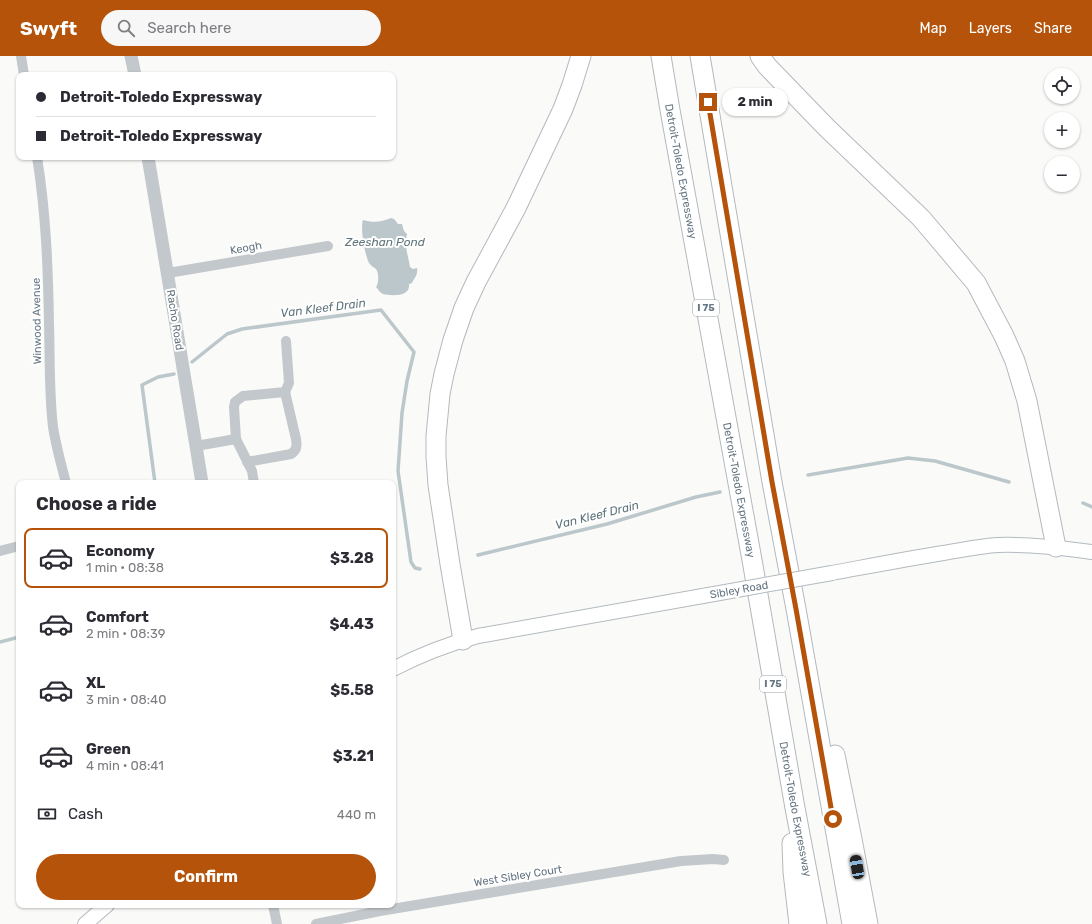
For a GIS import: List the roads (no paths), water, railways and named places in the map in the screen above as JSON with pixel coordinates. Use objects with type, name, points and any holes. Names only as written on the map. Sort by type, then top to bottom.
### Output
[{"type":"highway","points":[[463,640],[437,478],[436,436],[440,394],[444,374],[453,340],[464,308],[476,282],[516,208],[563,109],[581,56]]},
{"type":"highway","name":"Detroit-Toledo Expressway","points":[[661,56],[817,924]]},
{"type":"highway","points":[[700,56],[772,482],[852,924]]},
{"type":"highway","points":[[760,56],[767,66],[827,128],[921,218],[976,284],[1004,336],[1015,361],[1027,400],[1056,547]]},
{"type":"highway","points":[[798,623],[820,677],[868,924]]},
{"type":"highway","points":[[795,808],[792,832],[793,872],[799,924]]},
{"type":"main road","name":"Sibley Road","points":[[396,668],[436,649],[478,636],[978,547],[1017,545],[1056,547],[1092,552]]},
{"type":"main road","points":[[86,924],[104,908]]},
{"type":"street","points":[[21,56],[24,72]]},
{"type":"street","points":[[131,56],[134,72]]},
{"type":"street","name":"Winwood Avenue","points":[[37,160],[43,198],[47,253],[53,427],[65,480]]},
{"type":"street","name":"Racho Road","points":[[149,160],[202,480]]},
{"type":"street","name":"Keogh","points":[[168,273],[328,246]]},
{"type":"street","points":[[247,462],[291,454],[296,450],[296,439],[286,392],[289,383],[286,341]]},
{"type":"street","points":[[254,480],[252,470],[236,439],[235,402],[242,396],[286,392]]},
{"type":"street","points":[[196,446],[236,439]]},
{"type":"street","points":[[0,551],[16,547]]},
{"type":"street","name":"West Sibley Court","points":[[316,924],[380,911],[681,861],[713,859],[724,860]]},
{"type":"street","points":[[274,908],[277,924]]},
{"type":"water","name":"Zeeshan Pond","points":[[391,218],[398,224],[402,224],[404,231],[407,234],[406,246],[410,267],[413,269],[417,268],[416,276],[412,283],[409,284],[409,288],[400,295],[383,294],[376,287],[378,273],[367,259],[363,242],[363,220],[377,222]]},
{"type":"waterway","name":"Van Kleef Drain","points":[[192,362],[227,334],[242,329],[381,310],[414,352],[407,381],[402,413],[398,471],[411,562],[415,568],[420,569]]},
{"type":"waterway","name":"Van Kleef Drain","points":[[155,480],[142,385],[158,377],[174,374]]},
{"type":"waterway","name":"Van Kleef Drain","points":[[808,475],[908,458],[935,461],[1009,482]]},
{"type":"waterway","name":"Van Kleef Drain","points":[[478,555],[607,524],[696,497],[720,492]]},
{"type":"waterway","name":"Van Kleef Drain","points":[[1083,503],[1092,507]]},
{"type":"waterway","name":"Van Kleef Drain","points":[[0,642],[16,638]]}]
